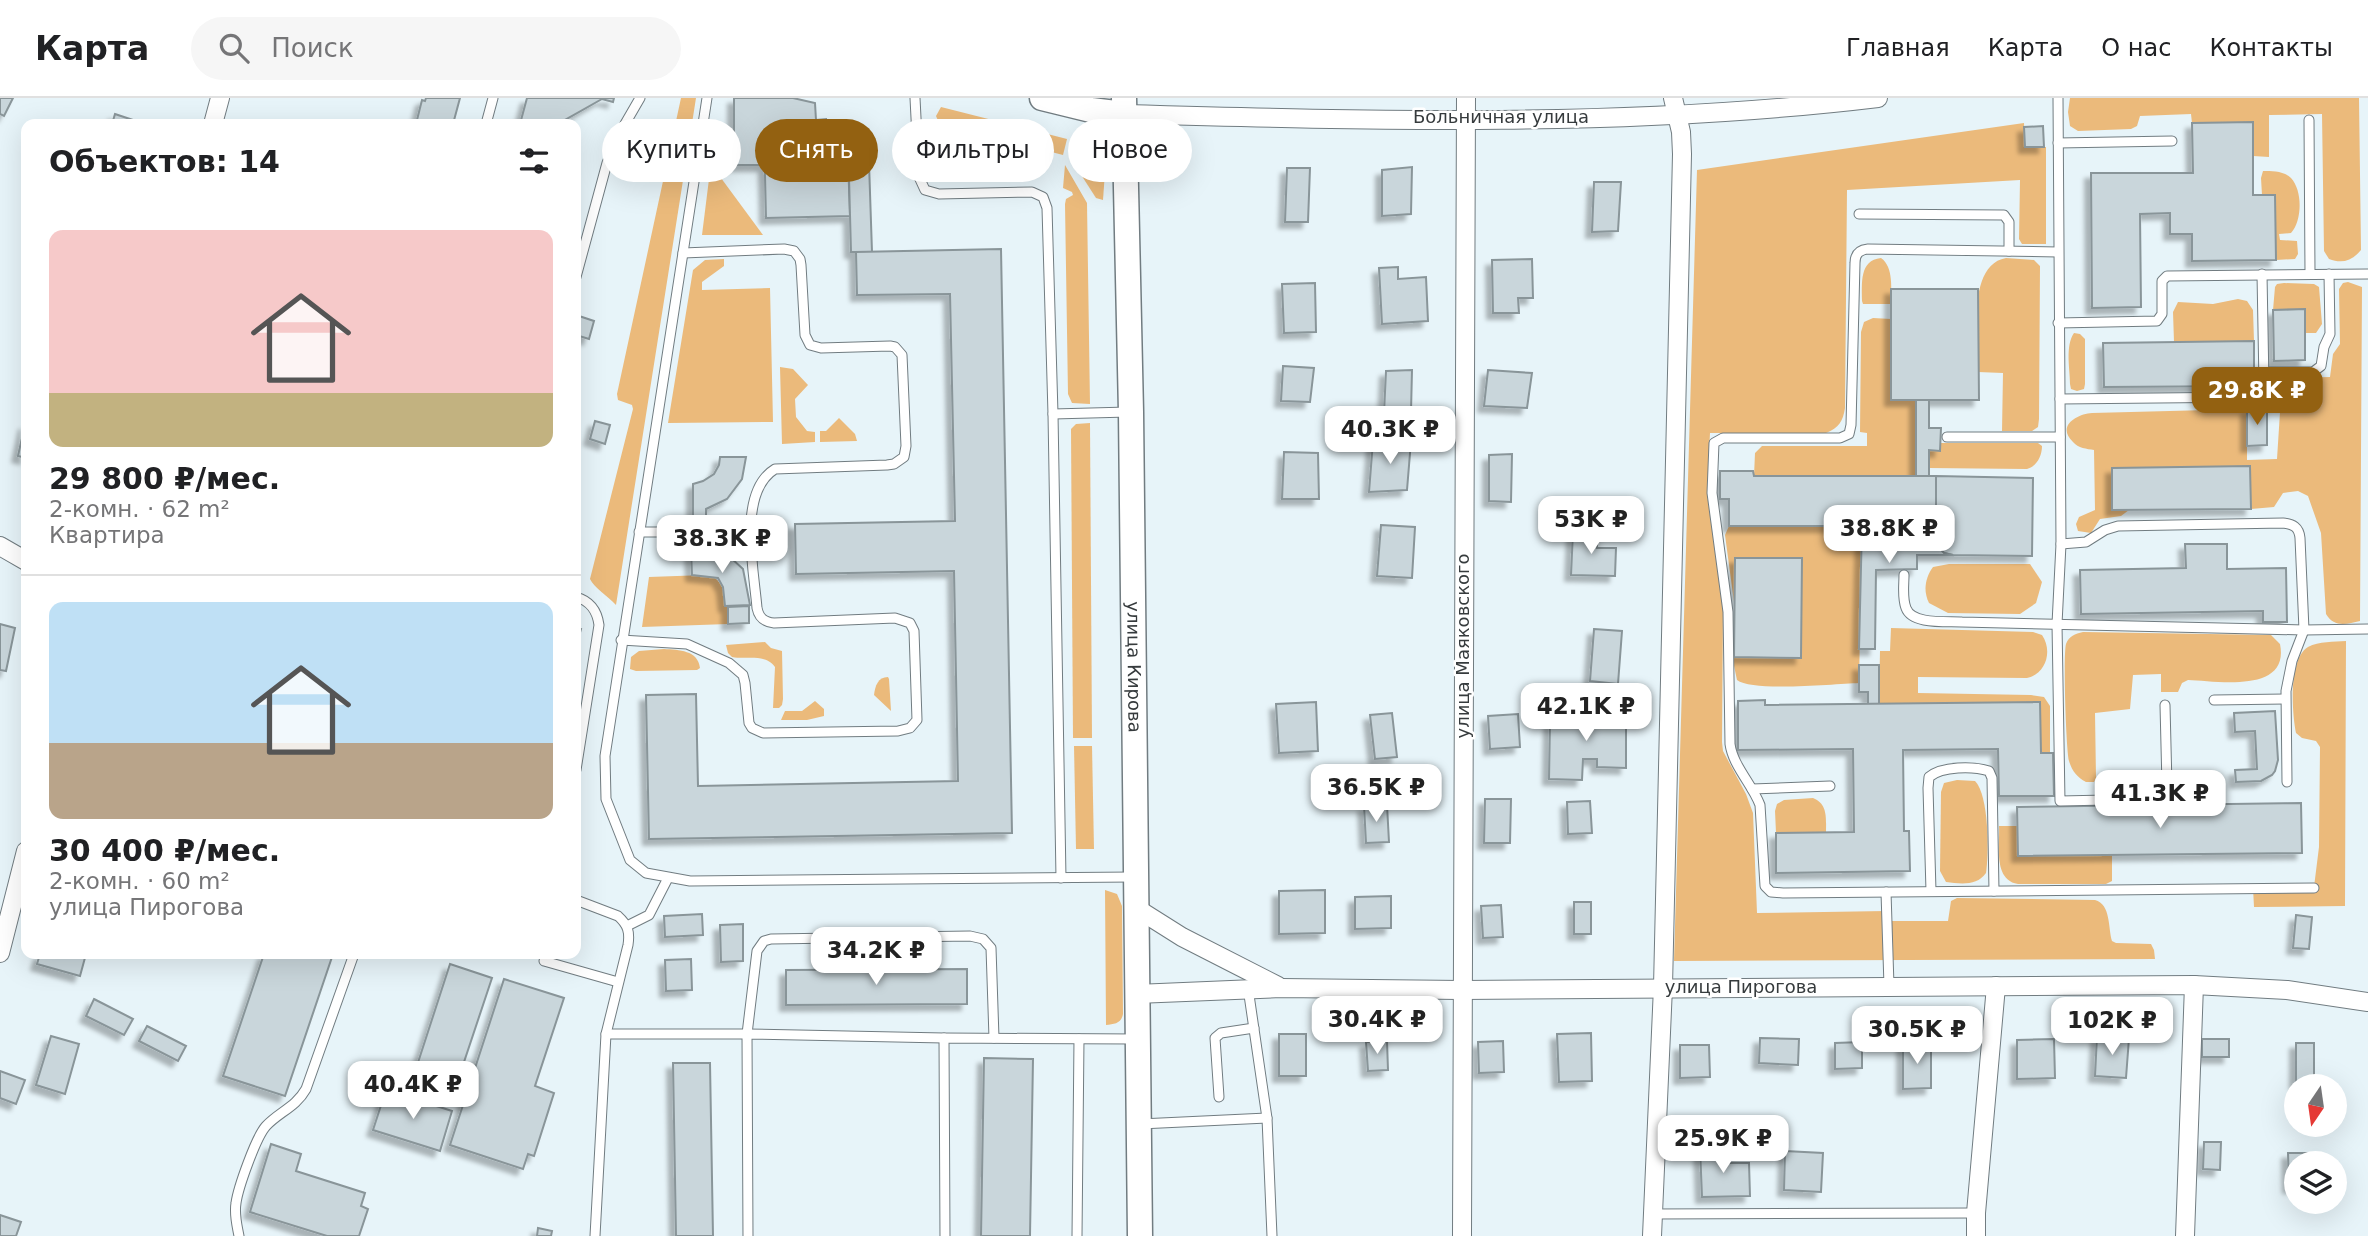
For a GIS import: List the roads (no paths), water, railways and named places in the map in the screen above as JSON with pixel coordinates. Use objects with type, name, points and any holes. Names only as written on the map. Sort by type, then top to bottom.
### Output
[{"type":"street","points":[[215,119],[220,98]]},
{"type":"street","points":[[1042,98],[1091,110],[1124,106]]},
{"type":"street","points":[[1259,98],[1259,117]]},
{"type":"street","name":"улица Маяковского","points":[[1462,1236],[1466,98]]},
{"type":"street","name":"Больничная улица","points":[[1124,106],[1259,117],[1465,119],[1675,107],[1765,111],[1878,98]]},
{"type":"street","name":"улица Кирова","points":[[1124,106],[1131,412],[1140,1236]]},
{"type":"street","points":[[1652,1236],[1663,987],[1682,153],[1675,107]]},
{"type":"street","points":[[0,546],[21,558]]},
{"type":"street","points":[[0,953],[21,871]]},
{"type":"street","name":"улица Пирогова","points":[[1136,908],[1182,937],[1281,988]]},
{"type":"street","points":[[2186,1236],[2194,985]]},
{"type":"street","name":"улица Пирогова","points":[[1136,994],[1248,988],[2194,985],[2287,990],[2368,1002]]},
{"type":"street","points":[[1976,1236],[1996,986]]},
{"type":"lane","points":[[487,119],[493,98]]},
{"type":"lane","points":[[581,258],[607,163],[618,136],[640,98]]},
{"type":"lane","points":[[708,98],[621,640],[605,756],[606,799],[630,860],[646,873],[690,881],[1135,877]]},
{"type":"lane","points":[[915,98],[919,177],[925,190],[939,194],[1032,192],[1043,197],[1046,203],[1053,414],[1060,878]]},
{"type":"lane","points":[[2058,98],[2061,544],[2057,624],[2060,801],[2153,799],[2163,796],[2167,786],[2165,705]]},
{"type":"lane","points":[[2309,120],[2310,274]]},
{"type":"lane","points":[[2058,143],[2172,141]]},
{"type":"lane","points":[[1859,214],[2004,215],[2009,222],[2008,251]]},
{"type":"lane","points":[[2058,252],[1868,249],[1859,252],[1855,263],[1852,425],[1849,434],[1840,438],[1723,438],[1714,443],[1712,493],[1728,612],[1730,744],[1733,756],[1752,789],[1762,815],[1764,882],[1768,890],[1783,893],[2314,888]]},
{"type":"lane","points":[[621,640],[687,644],[729,663],[743,675],[749,723],[752,728],[763,733],[898,731],[911,728],[917,720],[914,631],[910,623],[895,618],[775,623],[764,621],[757,608],[751,532],[754,498],[763,480],[775,469],[887,465],[904,457],[906,446],[902,355],[895,347],[890,346],[821,348],[810,345],[805,335],[800,258],[794,251],[683,253]]},
{"type":"lane","points":[[2060,399],[2256,397],[2264,390],[2262,274]]},
{"type":"lane","points":[[2264,372],[2313,372],[2321,366],[2324,347],[2330,334],[2329,274]]},
{"type":"lane","points":[[2059,323],[2157,321],[2162,314],[2162,281],[2167,276],[2368,274]]},
{"type":"lane","points":[[1053,414],[1131,412]]},
{"type":"lane","points":[[1947,437],[2060,438]]},
{"type":"lane","points":[[2061,544],[2086,542],[2105,530],[2118,526],[2294,525],[2300,533],[2304,630],[2289,670],[2286,699],[2287,782]]},
{"type":"lane","points":[[639,532],[751,532]]},
{"type":"lane","points":[[1904,575],[1905,605],[1910,615],[1915,617],[1962,622],[2304,630],[2368,629]]},
{"type":"lane","points":[[581,599],[595,610],[599,625],[581,738]]},
{"type":"lane","points":[[2214,700],[2286,699]]},
{"type":"lane","points":[[1931,891],[1929,777],[1942,770],[1979,769],[1989,771],[1992,778],[1994,891]]},
{"type":"lane","points":[[1752,789],[1830,786]]},
{"type":"lane","points":[[627,926],[649,915],[668,878]]},
{"type":"lane","points":[[1886,892],[1889,986]]},
{"type":"lane","points":[[581,902],[612,912],[627,926],[629,938],[606,1034],[595,1236]]},
{"type":"lane","points":[[748,1236],[747,1034],[755,959],[764,941],[785,937],[970,936],[983,939],[991,948],[994,1038]]},
{"type":"lane","points":[[239,1236],[236,1203],[259,1137],[268,1123],[295,1104],[306,1090],[352,959]]},
{"type":"lane","points":[[545,959],[544,961],[618,982]]},
{"type":"lane","points":[[1248,988],[1267,1118],[1272,1236]]},
{"type":"lane","points":[[1219,1097],[1215,1038],[1221,1033],[1254,1028]]},
{"type":"lane","points":[[606,1034],[1136,1039]]},
{"type":"lane","points":[[944,1038],[945,1236]]},
{"type":"lane","points":[[1077,1236],[1079,1039]]},
{"type":"lane","points":[[1138,1124],[1267,1118]]},
{"type":"lane","points":[[1651,1214],[1976,1213]]}]
